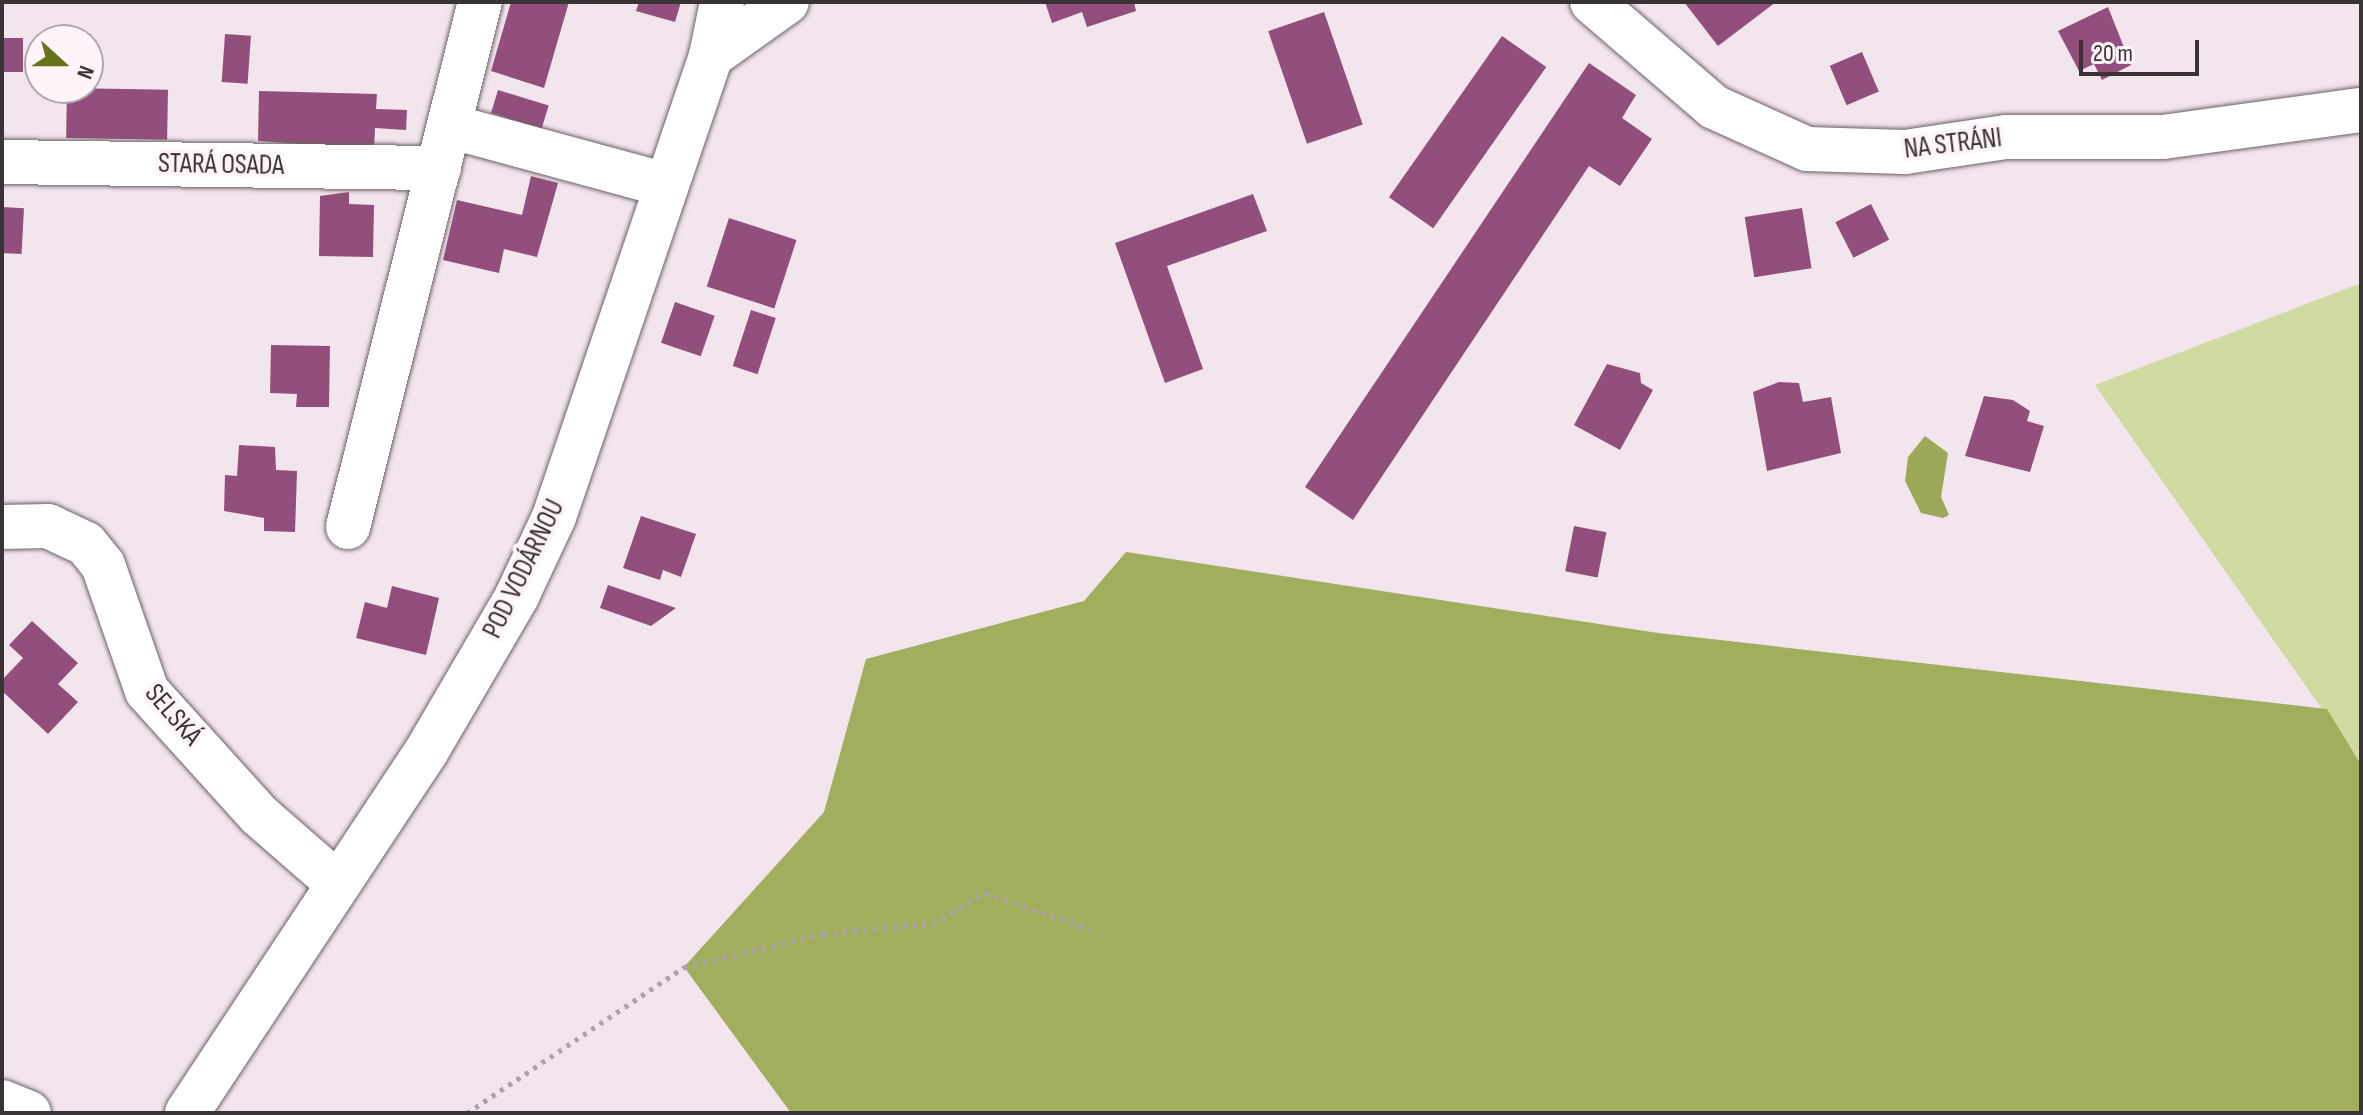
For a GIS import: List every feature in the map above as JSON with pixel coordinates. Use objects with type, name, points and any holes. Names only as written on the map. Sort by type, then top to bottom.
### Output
[{"type":"street","points":[[348,527],[480,2]]},
{"type":"street","name":"POD VODÁRNOU","points":[[187,1113],[426,752],[523,583],[554,517],[663,184],[711,56],[722,2]]},
{"type":"street","points":[[711,56],[787,2]]},
{"type":"street","name":"NA STRÁNI","points":[[1592,2],[1714,107],[1807,149],[1905,152],[2006,137],[2163,137],[2361,110]]},
{"type":"street","points":[[449,126],[663,184]]},
{"type":"street","name":"STARÁ OSADA","points":[[2,162],[439,168]]},
{"type":"street","name":"SELSKÁ","points":[[2,527],[48,526],[86,544],[103,565],[147,691],[259,815],[338,884]]},
{"type":"street","points":[[2,1102],[29,1113]]},
{"type":"path","points":[[467,1113],[609,1011],[684,967],[823,934],[933,923],[985,893],[1092,930]]},
{"type":"shaded area","points":[[2361,283],[2361,765],[2095,385]]},
{"type":"shaded area","points":[[1925,436],[1948,453],[1941,497],[1949,515],[1943,518],[1921,513],[1905,481],[1908,457]]},
{"type":"shaded area","points":[[1126,552],[1658,633],[2327,709],[2361,765],[2361,1113],[791,1113],[684,967],[824,812],[866,659],[1084,601]]},
{"type":"building","points":[[511,2],[569,2],[544,88],[491,71]]},
{"type":"building","points":[[639,2],[681,2],[675,22],[636,11]]},
{"type":"building","points":[[1045,2],[1134,2],[1136,11],[1087,27],[1082,12],[1052,23]]},
{"type":"building","points":[[1684,2],[1776,2],[1718,46]]},
{"type":"building","points":[[2108,7],[2131,65],[2102,80],[2094,64],[2079,71],[2058,31]]},
{"type":"building","points":[[1324,12],[1363,125],[1307,144],[1268,31]]},
{"type":"building","points":[[225,34],[251,36],[248,84],[222,82]]},
{"type":"building","points":[[1502,36],[1546,67],[1433,228],[1389,197]]},
{"type":"building","points":[[3,38],[23,38],[23,72],[3,72]]},
{"type":"building","points":[[1862,52],[1879,92],[1847,105],[1830,66]]},
{"type":"building","points":[[1589,63],[1636,95],[1622,118],[1652,139],[1620,186],[1589,166],[1353,520],[1305,487]]},
{"type":"building","points":[[104,89],[168,90],[167,140],[66,138],[67,104],[104,104]]},
{"type":"building","points":[[498,90],[549,105],[542,128],[491,113]]},
{"type":"building","points":[[259,91],[377,94],[376,109],[407,110],[406,130],[375,128],[374,149],[258,141]]},
{"type":"building","points":[[531,176],[558,183],[537,257],[504,249],[499,273],[443,260],[457,200],[522,215]]},
{"type":"building","points":[[349,192],[349,204],[374,205],[373,257],[319,256],[320,196]]},
{"type":"building","points":[[1253,194],[1267,231],[1167,266],[1203,369],[1165,383],[1115,243]]},
{"type":"building","points":[[1871,204],[1889,240],[1854,258],[1835,222]]},
{"type":"building","points":[[2,207],[24,208],[22,254],[2,253]]},
{"type":"building","points":[[1802,208],[1812,268],[1754,277],[1745,217]]},
{"type":"building","points":[[729,218],[797,240],[774,308],[707,286]]},
{"type":"building","points":[[675,302],[715,316],[701,356],[661,343]]},
{"type":"building","points":[[751,310],[776,318],[757,374],[733,366]]},
{"type":"building","points":[[271,345],[330,346],[329,407],[296,407],[297,394],[270,393]]},
{"type":"building","points":[[1607,364],[1640,373],[1641,383],[1653,390],[1620,450],[1574,425]]},
{"type":"building","points":[[1779,382],[1799,383],[1803,402],[1831,397],[1841,453],[1767,471],[1753,392]]},
{"type":"building","points":[[1984,396],[2013,400],[2030,411],[2027,421],[2044,426],[2030,472],[1965,456]]},
{"type":"building","points":[[239,445],[275,447],[276,470],[297,471],[295,532],[264,531],[264,518],[224,511],[225,475],[237,476]]},
{"type":"building","points":[[641,516],[696,534],[681,577],[663,570],[660,580],[623,568]]},
{"type":"building","points":[[1574,526],[1606,532],[1598,577],[1565,571]]},
{"type":"building","points":[[608,585],[676,608],[651,626],[600,608]]},
{"type":"building","points":[[392,586],[439,598],[426,655],[356,638],[365,602],[387,608]]},
{"type":"building","points":[[32,621],[78,663],[58,684],[78,702],[48,734],[2,691],[2,680],[23,658],[9,645]]}]
